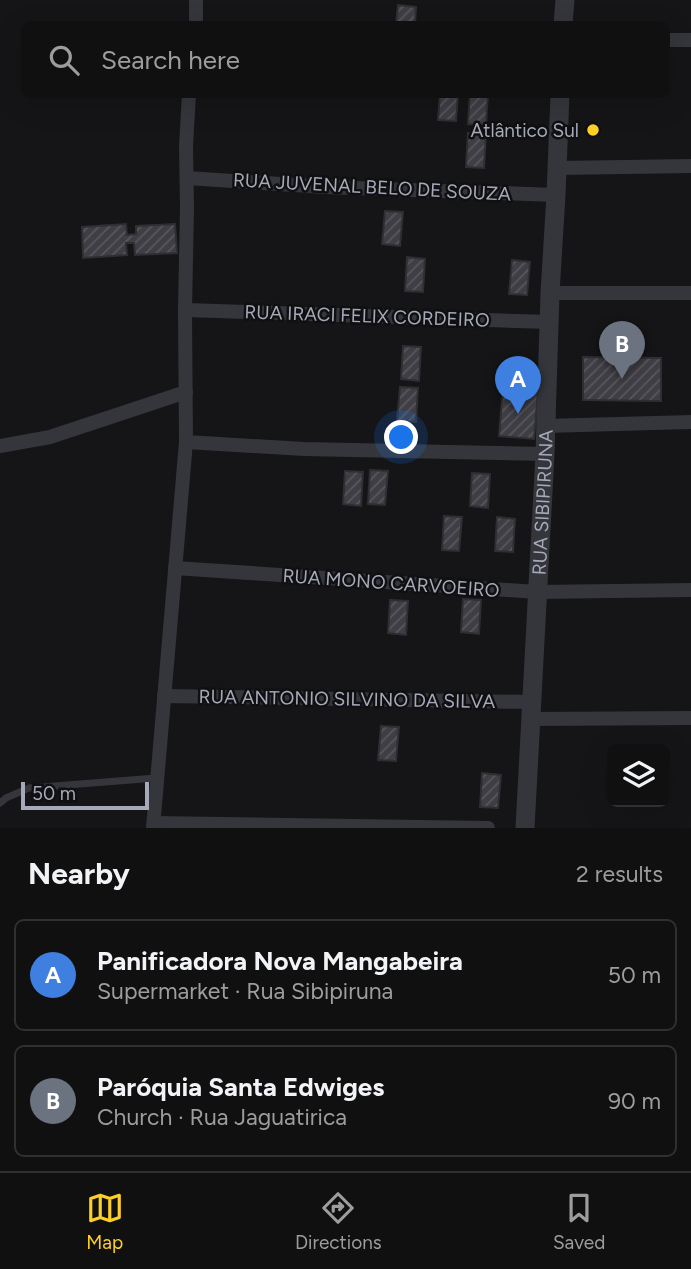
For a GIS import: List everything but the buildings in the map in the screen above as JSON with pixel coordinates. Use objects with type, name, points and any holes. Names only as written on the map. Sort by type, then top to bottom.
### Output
[{"type":"street","points":[[195,21],[197,0]]},
{"type":"street","points":[[563,21],[565,0]]},
{"type":"street","points":[[670,40],[691,40]]},
{"type":"street","points":[[189,98],[186,135],[186,442],[154,826],[488,828]]},
{"type":"street","name":"RUA SIBIPIRUNA","points":[[525,828],[545,454],[560,98]]},
{"type":"street","points":[[557,168],[691,166]]},
{"type":"street","name":"RUA JUVENAL BELO DE SOUZA","points":[[187,178],[325,187],[556,195]]},
{"type":"street","points":[[550,293],[691,293]]},
{"type":"street","name":"RUA IRACI FELIX CORDEIRO","points":[[185,310],[550,322]]},
{"type":"street","points":[[0,446],[50,437],[186,393]]},
{"type":"street","points":[[545,426],[691,422]]},
{"type":"street","points":[[186,442],[304,449],[545,454]]},
{"type":"street","name":"RUA MONO CARVOEIRO","points":[[175,568],[537,592],[691,590]]},
{"type":"street","name":"RUA ANTONIO SILVINO DA SILVA","points":[[164,696],[691,718]]},
{"type":"lane","points":[[0,803],[29,788],[156,778]]},
{"type":"place","name":"Atlântico Sul","points":[[593,130]]},
{"type":"place","name":"Paróquia Santa Edwiges","points":[[622,379]]},
{"type":"place","name":"Panificadora Nova Mangabeira","points":[[518,414]]}]
